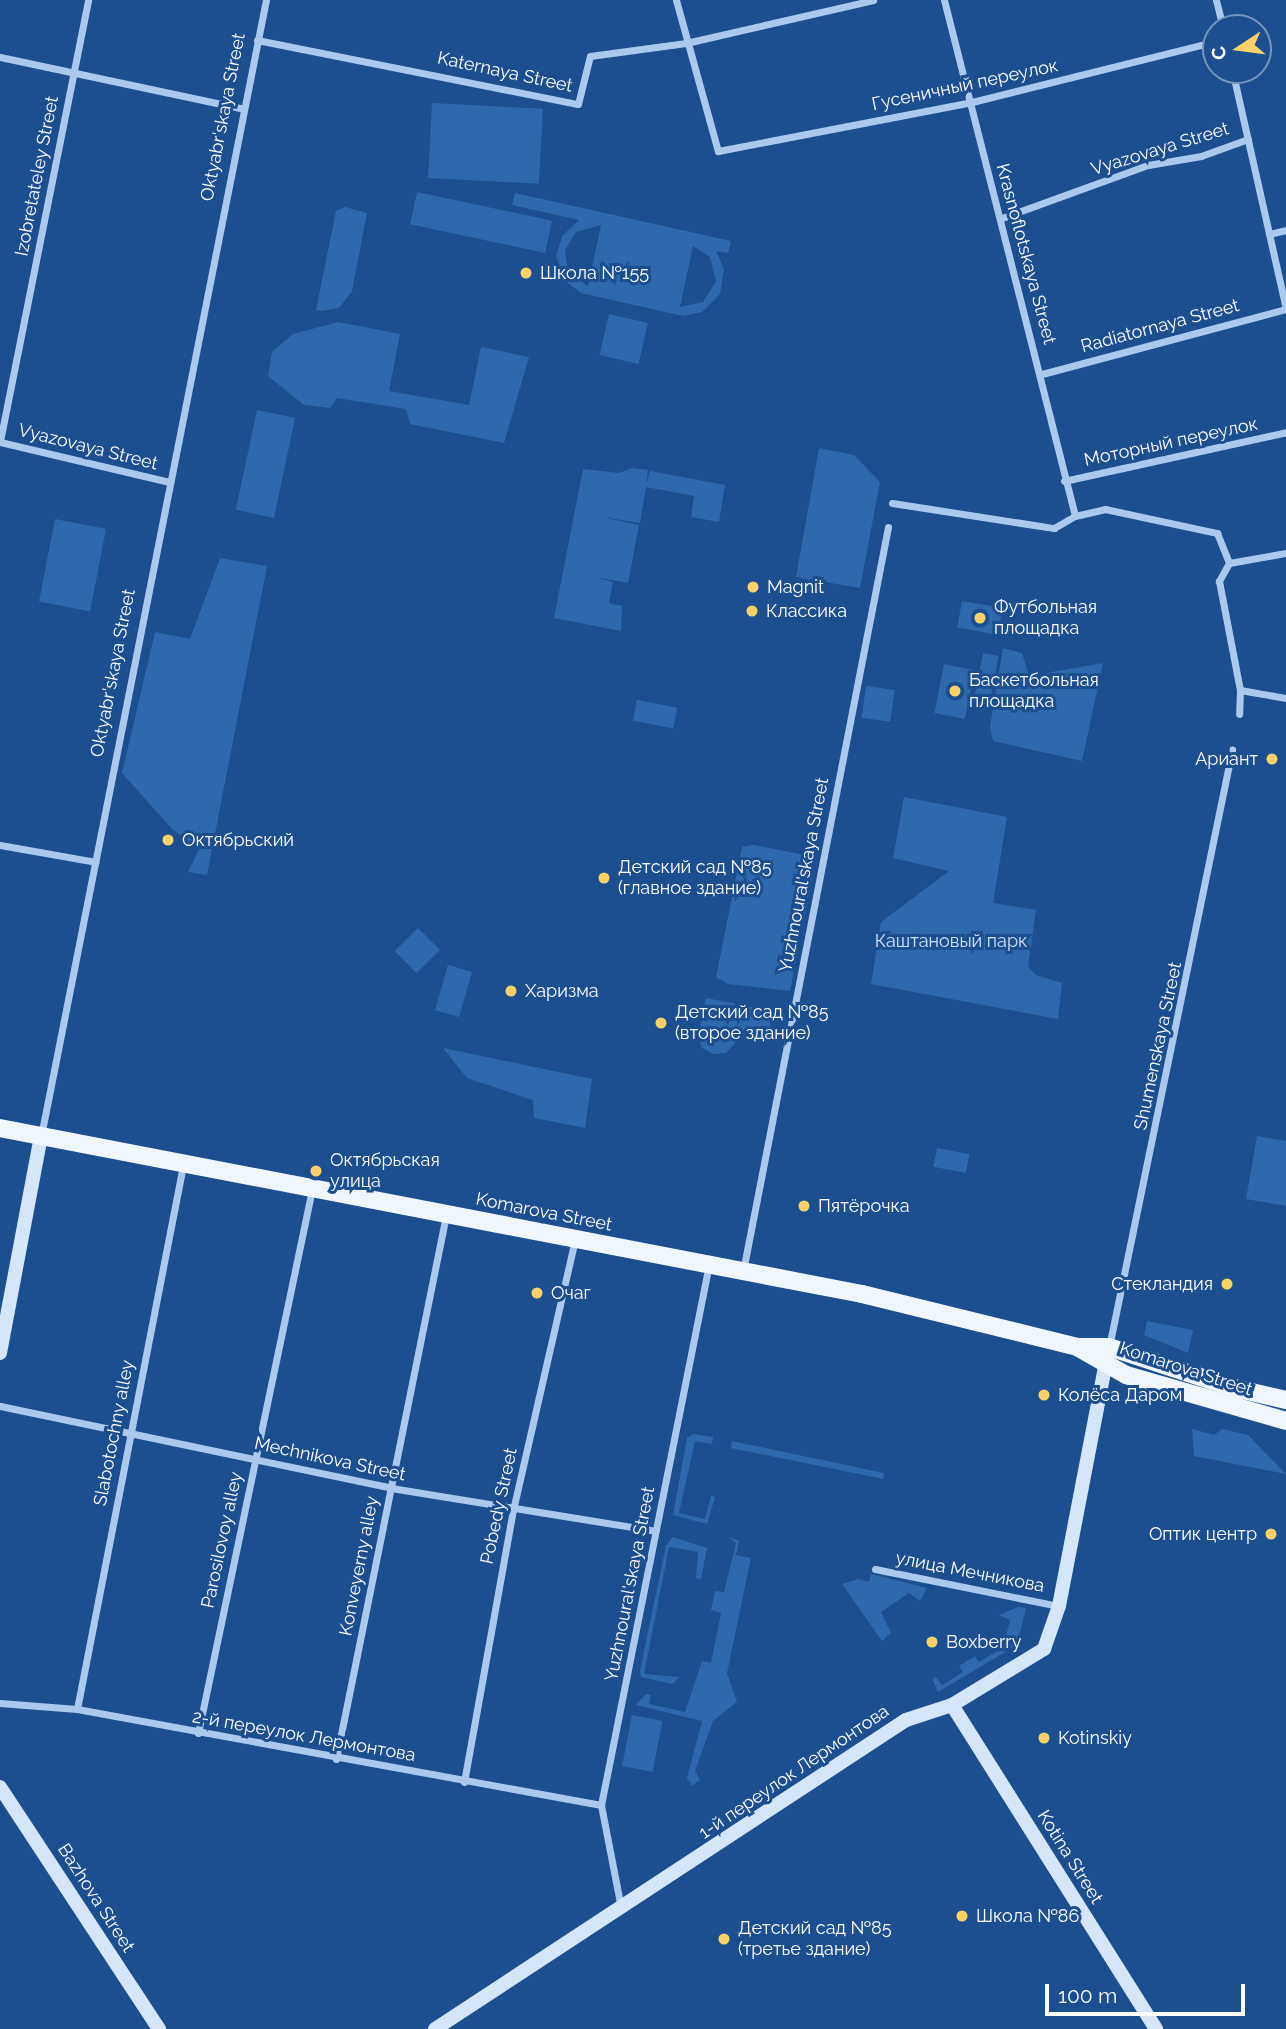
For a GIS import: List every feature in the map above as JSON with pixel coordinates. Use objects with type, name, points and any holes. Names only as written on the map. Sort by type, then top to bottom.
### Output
[{"type":"main road","name":"Komarova Street","points":[[0,1128],[887,1299],[1077,1347],[1109,1347],[1234,1388],[1286,1400]]},
{"type":"main road","name":"Komarova Street","points":[[1077,1347],[1105,1366],[1286,1421]]},
{"type":"main road","points":[[1105,1366],[1109,1347]]},
{"type":"street","name":"Izobretateley Street","points":[[0,441],[88,0]]},
{"type":"street","name":"Oktyabr'skaya Street","points":[[0,1353],[169,482],[266,0]]},
{"type":"street","points":[[676,0],[686,43]]},
{"type":"street","name":"Katernaya Street","points":[[257,40],[578,104],[590,56],[686,43],[873,0]]},
{"type":"street","name":"Krasnoflotskaya Street","points":[[944,0],[968,103],[1002,218],[1042,374],[1063,481],[1075,516]]},
{"type":"street","name":"Гусеничный переулок","points":[[686,43],[718,150],[968,103],[1202,44]]},
{"type":"street","points":[[0,57],[244,109]]},
{"type":"street","points":[[1235,84],[1286,309]]},
{"type":"street","name":"Vyazovaya Street","points":[[1002,218],[1148,165],[1201,156],[1248,139]]},
{"type":"street","points":[[1269,234],[1286,230]]},
{"type":"street","name":"Radiatornaya Street","points":[[1042,374],[1286,309]]},
{"type":"street","name":"Моторный переулок","points":[[1063,481],[1286,432]]},
{"type":"street","name":"Vyazovaya Street","points":[[0,441],[169,482]]},
{"type":"street","points":[[892,503],[1055,528],[1075,516],[1105,509],[1217,533],[1229,563]]},
{"type":"street","name":"Yuzhnoural'skaya Street","points":[[743,1271],[888,527]]},
{"type":"street","points":[[1229,563],[1286,553]]},
{"type":"street","points":[[1229,563],[1219,581],[1240,690],[1239,714]]},
{"type":"street","points":[[1240,690],[1286,698]]},
{"type":"street","name":"Shumenskaya Street","points":[[1109,1347],[1232,750]]},
{"type":"street","points":[[0,845],[96,862]]},
{"type":"street","name":"Slabotochny alley","points":[[77,1709],[184,1164]]},
{"type":"street","name":"Parosilovoy alley","points":[[198,1733],[312,1189]]},
{"type":"street","name":"Konveyerny alley","points":[[336,1759],[447,1214]]},
{"type":"street","name":"Pobedy Street","points":[[464,1782],[513,1510],[575,1239]]},
{"type":"street","name":"Yuzhnoural'skaya Street","points":[[621,1909],[601,1805],[709,1265]]},
{"type":"street","name":"1-й переулок Лермонтова","points":[[435,2029],[906,1720],[952,1705],[1044,1649],[1059,1606],[1105,1366]]},
{"type":"street","name":"Mechnikova Street","points":[[0,1406],[391,1488],[513,1510],[656,1531]]},
{"type":"street","name":"улица Мечникова","points":[[875,1569],[1059,1606]]},
{"type":"street","name":"2-й переулок Лермонтова","points":[[0,1703],[77,1709],[336,1759],[601,1805]]},
{"type":"street","name":"Kotina Street","points":[[952,1705],[1156,2029]]},
{"type":"street","name":"Bazhova Street","points":[[0,1787],[159,2029]]},
{"type":"green space","points":[[432,103],[543,109],[539,184],[428,178]]},
{"type":"green space","points":[[417,192],[552,221],[545,253],[410,224]]},
{"type":"green space","points":[[515,193],[731,241],[728,253],[716,251],[724,269],[720,294],[702,312],[683,316],[581,293],[565,281],[556,256],[562,236],[579,220],[512,205]],"holes":[[[601,225],[588,286],[587,286],[568,271],[565,250],[576,232]],[[693,246],[710,257],[716,281],[703,302],[680,307]]]},
{"type":"green space","points":[[345,207],[367,213],[352,291],[339,308],[316,310],[336,211]]},
{"type":"green space","points":[[609,314],[648,323],[639,364],[600,355]]},
{"type":"green space","points":[[338,322],[400,334],[389,391],[469,405],[481,347],[529,357],[504,443],[410,424],[406,409],[337,398],[330,408],[304,405],[268,376],[272,352],[293,334]]},
{"type":"green space","points":[[257,410],[295,418],[274,518],[236,510]]},
{"type":"green space","points":[[819,448],[854,455],[880,482],[860,588],[796,577]]},
{"type":"green space","points":[[632,468],[648,470],[646,485],[650,471],[725,485],[719,522],[691,517],[694,496],[646,487],[640,523],[602,517],[639,525],[628,583],[594,577],[613,582],[609,603],[622,606],[621,631],[554,618],[583,469],[619,473]]},
{"type":"green space","points":[[55,519],[106,529],[90,611],[39,601]]},
{"type":"green space","points":[[220,558],[267,566],[207,875],[188,872],[199,849],[172,829],[122,773],[155,632],[190,639]]},
{"type":"green space","name":"Футбольная площадка","points":[[962,601],[1002,608],[998,635],[957,628]]},
{"type":"green space","points":[[1003,648],[1022,653],[1029,676],[1103,663],[1082,761],[993,741],[990,727]]},
{"type":"green space","points":[[983,653],[999,656],[991,697],[975,694]]},
{"type":"green space","name":"Баскетбольная площадка","points":[[944,664],[974,670],[965,719],[934,713]]},
{"type":"green space","points":[[866,686],[895,690],[890,722],[862,718]]},
{"type":"green space","points":[[637,700],[677,708],[673,728],[633,721]]},
{"type":"green space","name":"Каштановый парк","points":[[904,797],[1007,817],[993,903],[1036,910],[1028,967],[1036,975],[1062,983],[1058,1019],[871,984],[881,922],[949,871],[893,858]]},
{"type":"green space","points":[[753,845],[816,857],[790,991],[728,984],[716,977],[742,847]]},
{"type":"green space","points":[[418,928],[440,950],[417,973],[395,951]]},
{"type":"green space","points":[[448,965],[472,972],[459,1017],[435,1010]]},
{"type":"green space","points":[[706,998],[773,1011],[768,1038],[740,1038],[726,1053],[713,1054],[702,1048],[698,1037]]},
{"type":"green space","points":[[443,1048],[592,1079],[585,1128],[534,1118],[533,1100],[467,1078]]},
{"type":"green space","points":[[1257,1136],[1286,1141],[1286,1206],[1246,1199]]},
{"type":"green space","points":[[937,1148],[969,1154],[966,1173],[933,1167]]},
{"type":"green space","points":[[1147,1321],[1193,1330],[1188,1353],[1144,1335]]},
{"type":"green space","points":[[1192,1429],[1214,1435],[1222,1429],[1248,1435],[1286,1474],[1194,1456]]},
{"type":"green space","points":[[694,1434],[713,1437],[712,1444],[695,1441],[679,1513],[705,1519],[711,1496],[715,1497],[707,1524],[673,1515],[687,1438]]},
{"type":"green space","points":[[732,1441],[884,1473],[883,1479],[731,1448]]},
{"type":"green space","points":[[673,1537],[707,1548],[701,1579],[696,1578],[698,1552],[669,1547],[644,1674],[680,1677],[672,1684],[641,1677],[640,1670],[666,1546]]},
{"type":"green space","points":[[728,1537],[739,1541],[736,1555],[751,1558],[727,1673],[737,1702],[713,1721],[695,1771],[700,1780],[692,1786],[687,1778],[702,1721],[636,1705],[646,1694],[651,1695],[649,1704],[685,1712],[702,1661],[711,1663],[721,1613],[711,1610],[715,1591],[724,1592],[736,1543]]},
{"type":"green space","points":[[871,1574],[927,1588],[920,1601],[909,1593],[881,1612],[891,1633],[882,1641],[842,1584],[858,1579],[869,1582]]},
{"type":"green space","points":[[1018,1607],[1026,1608],[1017,1645],[938,1692],[932,1679],[936,1677],[942,1685],[963,1672],[959,1666],[975,1656],[979,1662],[1001,1649],[997,1641],[1005,1640],[1010,1620],[999,1615]]},
{"type":"green space","points":[[632,1715],[662,1721],[653,1772],[622,1766]]},
{"type":"place","name":"Школа №155","points":[[526,273]]},
{"type":"place","name":"Magnit","points":[[753,587]]},
{"type":"place","name":"Классика","points":[[752,611]]},
{"type":"place","name":"Футбольная площадка","points":[[980,618]]},
{"type":"place","name":"Баскетбольная площадка","points":[[955,691]]},
{"type":"place","name":"Ариант","points":[[1272,759]]},
{"type":"place","name":"Октябрьский","points":[[168,840]]},
{"type":"place","name":"Детский сад №85 (главное здание)","points":[[604,878]]},
{"type":"place","name":"Харизма","points":[[511,991]]},
{"type":"place","name":"Детский сад №85 (второе здание)","points":[[661,1023]]},
{"type":"place","name":"Октябрьская улица","points":[[316,1171]]},
{"type":"place","name":"Пятёрочка","points":[[804,1206]]},
{"type":"place","name":"Стекландия","points":[[1227,1284]]},
{"type":"place","name":"Очаг","points":[[537,1293]]},
{"type":"place","name":"Колёса Даром","points":[[1044,1395]]},
{"type":"place","name":"Оптик центр","points":[[1271,1534]]},
{"type":"place","name":"Boxberry","points":[[932,1642]]},
{"type":"place","name":"Kotinskiy","points":[[1044,1738]]},
{"type":"place","name":"Школа №86","points":[[962,1916]]},
{"type":"place","name":"Детский сад №85 (третье здание)","points":[[724,1939]]}]
